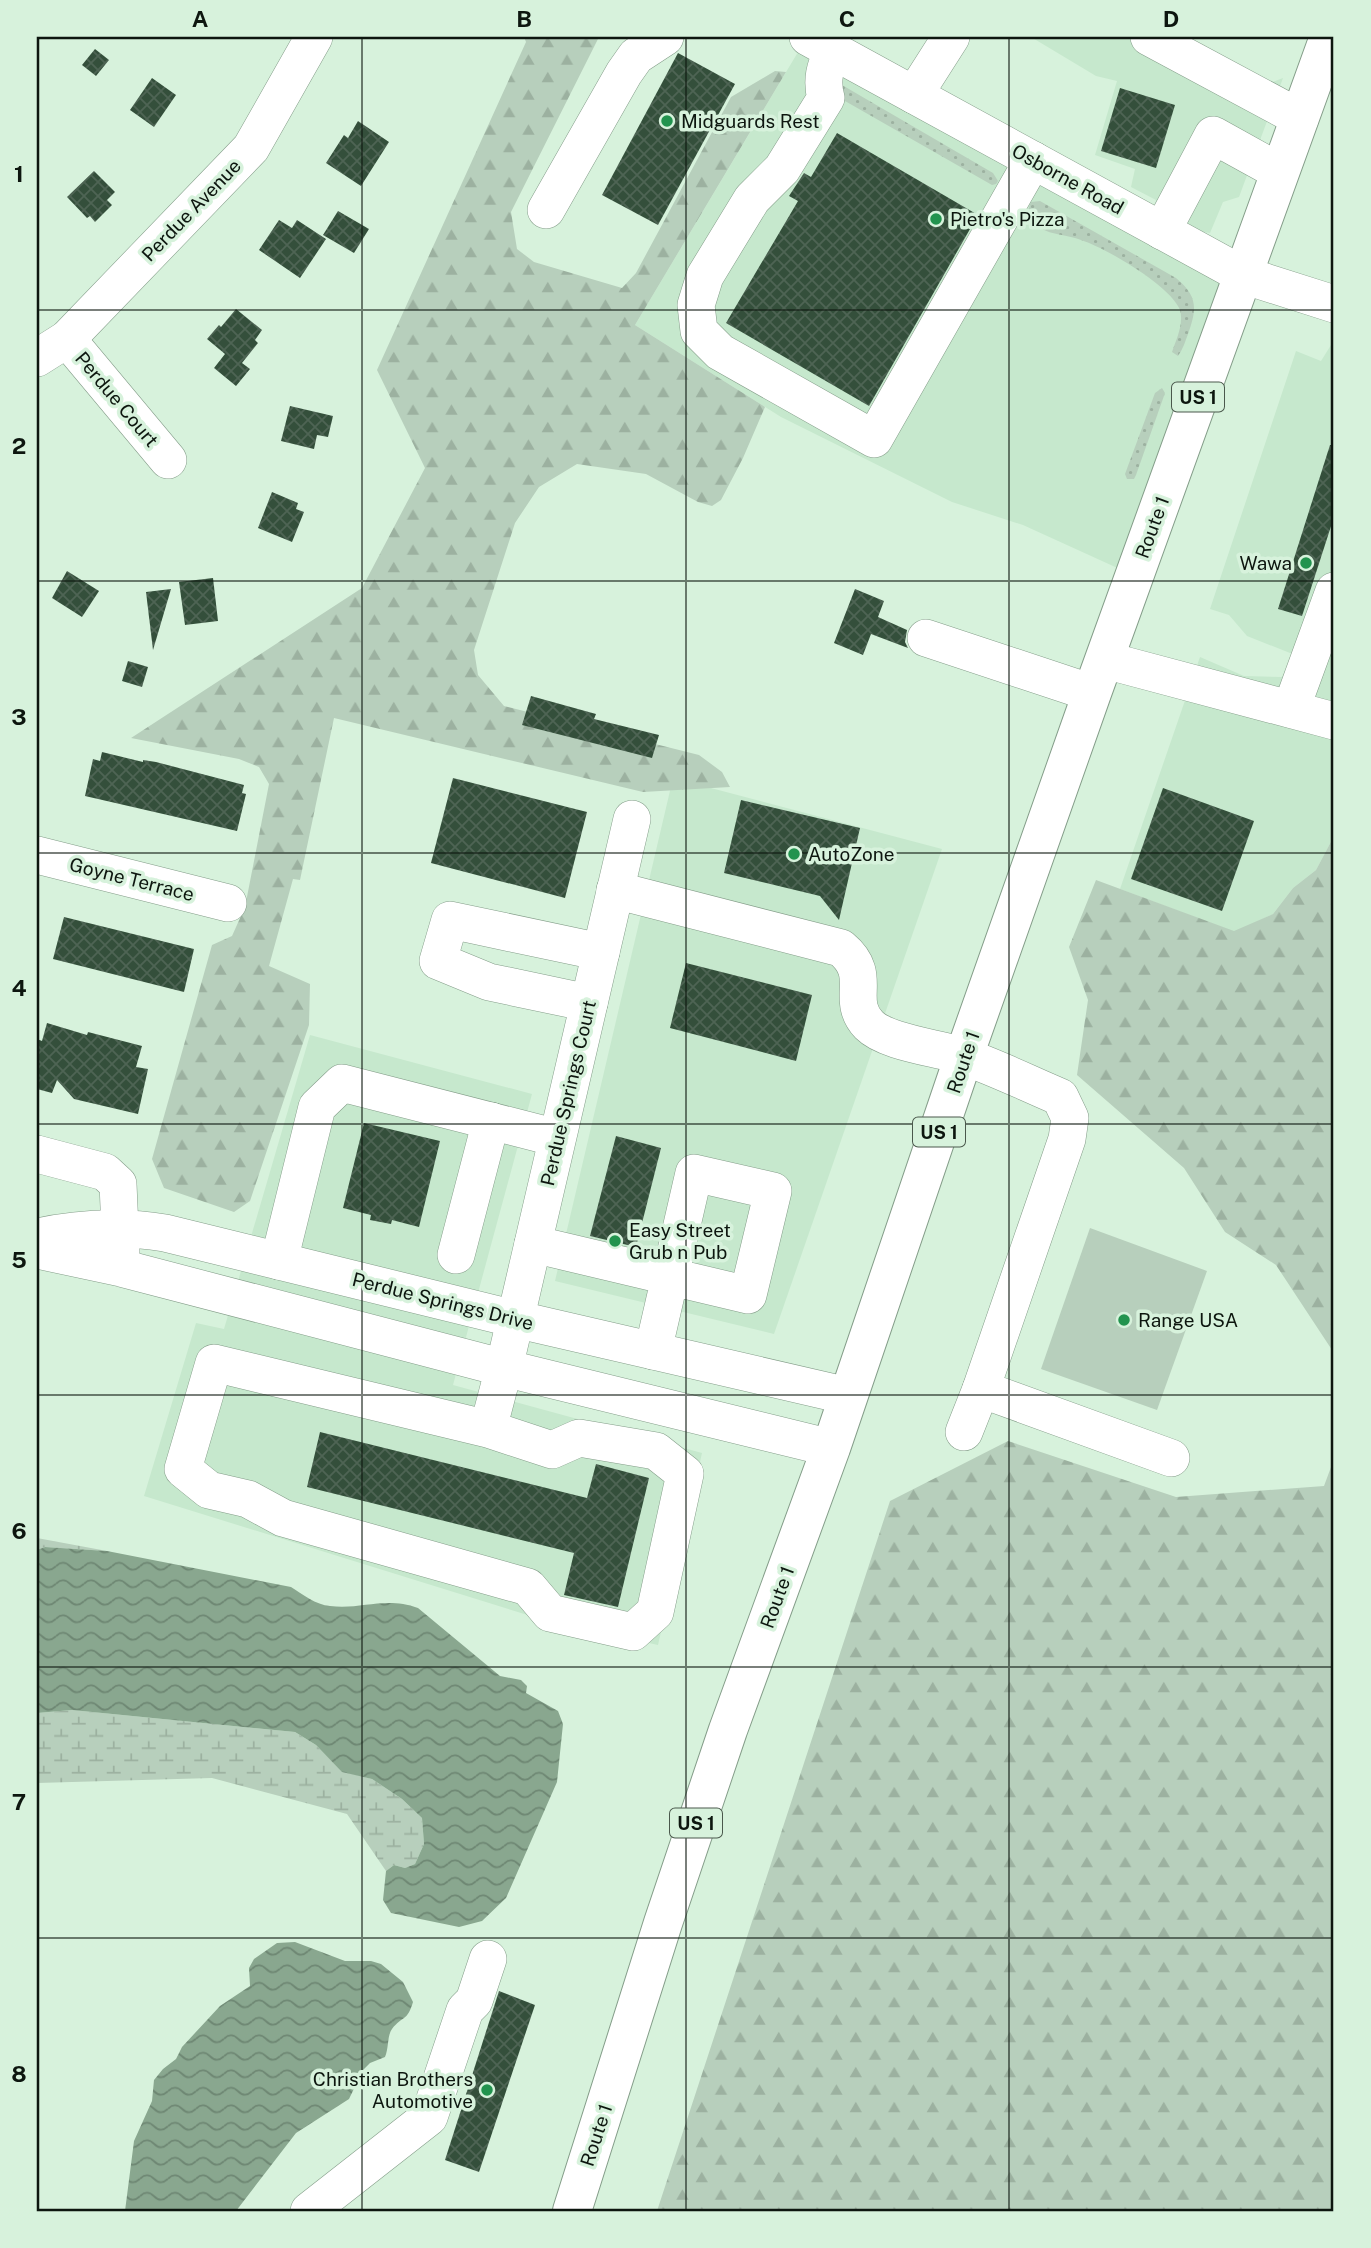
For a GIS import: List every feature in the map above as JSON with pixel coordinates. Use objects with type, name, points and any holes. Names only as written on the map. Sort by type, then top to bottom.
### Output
[{"type":"main road","name":"Route 1","points":[[572,2211],[695,1828],[831,1448],[964,1056],[1098,677],[1329,37]]},
{"type":"street","name":"Perdue Avenue","points":[[37,358],[67,339],[251,148],[314,37]]},
{"type":"street","points":[[546,210],[624,73],[636,56],[665,37]]},
{"type":"street","points":[[914,95],[951,37]]},
{"type":"street","points":[[1149,37],[1300,118]]},
{"type":"street","points":[[821,44],[826,98],[782,169],[752,199],[705,276],[696,306],[699,331],[720,352],[874,439],[1033,160]]},
{"type":"street","name":"Osborne Road","points":[[821,44],[1243,275],[1334,304]]},
{"type":"street","points":[[1162,231],[1213,135],[1280,172]]},
{"type":"street","name":"Perdue Court","points":[[67,339],[167,460]]},
{"type":"street","points":[[1291,709],[1334,592]]},
{"type":"street","points":[[926,638],[1098,677],[1291,709],[1334,721]]},
{"type":"street","name":"Perdue Springs Court","points":[[488,1429],[632,819]]},
{"type":"street","name":"Goyne Terrace","points":[[37,855],[228,903]]},
{"type":"street","points":[[615,890],[841,948],[851,957],[858,969],[857,1001],[869,1026],[883,1035],[964,1056],[1060,1097],[1070,1118],[1067,1139],[964,1432]]},
{"type":"street","points":[[589,1003],[489,982],[438,961],[450,920],[601,952]]},
{"type":"street","points":[[279,1261],[317,1107],[342,1083],[558,1138]]},
{"type":"street","points":[[456,1255],[491,1121]]},
{"type":"street","points":[[37,1154],[105,1172],[118,1184],[121,1268]]},
{"type":"street","name":"Perdue Springs Drive","points":[[37,1237],[64,1231],[120,1228],[165,1233],[515,1319],[848,1396]]},
{"type":"street","points":[[533,1244],[670,1277],[653,1351]]},
{"type":"street","points":[[37,1250],[121,1268],[504,1368],[831,1448]]},
{"type":"street","points":[[214,1363],[488,1429],[552,1450],[579,1438],[656,1451],[685,1474],[655,1612],[633,1632],[550,1613],[528,1587],[283,1518],[248,1499],[209,1490],[183,1469],[214,1363]]},
{"type":"street","points":[[981,1389],[1171,1458]]},
{"type":"street","points":[[309,2211],[429,2117],[465,2010],[474,2001],[488,1959]]},
{"type":"shaded area","points":[[807,37],[1242,276],[1135,576],[1023,525],[952,502],[781,417],[635,325]]},
{"type":"shaded area","points":[[1031,37],[1172,37],[1270,83],[1283,78],[1239,197],[1223,202],[1210,233],[1184,229],[1154,214],[1156,200],[1131,187],[1135,169],[1095,155],[1117,81],[1096,76]]},
{"type":"shaded area","points":[[1331,345],[1334,346],[1334,836],[1316,870],[1293,888],[1273,914],[1235,932],[1120,889],[1200,657],[1244,676],[1282,677],[1295,655],[1247,636],[1229,615],[1210,609],[1296,351],[1321,361]]},
{"type":"shaded area","points":[[673,778],[942,849],[774,1334],[555,1281]]},
{"type":"shaded area","points":[[310,1035],[532,1094],[453,1385],[702,1453],[658,1645],[547,1621],[144,1496],[196,1323],[224,1329]]},
{"type":"green space","points":[[524,37],[599,37],[511,212],[517,249],[534,262],[622,288],[636,273],[731,97],[775,71],[786,72],[635,325],[765,407],[721,500],[712,506],[698,502],[646,474],[577,464],[539,487],[515,523],[474,650],[478,675],[504,706],[699,755],[722,772],[730,787],[643,792],[334,718],[300,880],[293,879],[269,966],[310,984],[309,1025],[250,1201],[234,1212],[164,1188],[152,1159],[212,945],[232,936],[245,907],[269,784],[259,767],[239,759],[131,738],[362,588],[425,468],[377,370],[526,42]]},
{"type":"green space","points":[[842,85],[993,173],[998,181],[992,185],[838,97],[839,86]]},
{"type":"green space","points":[[1040,201],[1176,278],[1183,285],[1192,297],[1194,310],[1188,334],[1178,356],[1172,352],[1181,315],[1174,300],[1151,279],[1106,251],[1036,226],[1031,220],[1029,210],[1031,202]]},
{"type":"green space","points":[[1162,388],[1165,393],[1136,475],[1134,479],[1127,479],[1125,474],[1155,393]]},
{"type":"green space","points":[[1334,836],[1334,1353],[1276,1265],[1225,1232],[1184,1168],[1077,1075],[1088,1000],[1069,947],[1096,880],[1234,931],[1273,914],[1293,888],[1316,870]]},
{"type":"green space","name":"Range USA","points":[[1090,1228],[1207,1271],[1157,1410],[1041,1369]]},
{"type":"green space","points":[[1008,1441],[1176,1497],[1324,1486],[1334,1459],[1334,2211],[657,2211],[890,1501]]},
{"type":"green space","points":[[37,1538],[107,1551],[45,1547],[37,1550]]},
{"type":"green space","points":[[72,1710],[295,1732],[316,1745],[342,1771],[372,1779],[402,1799],[422,1818],[424,1844],[415,1864],[405,1868],[394,1865],[386,1871],[347,1814],[212,1778],[37,1783],[37,1713]]},
{"type":"water","points":[[45,1547],[107,1551],[291,1587],[309,1599],[325,1605],[341,1607],[395,1603],[418,1608],[500,1676],[521,1680],[527,1686],[526,1693],[558,1711],[563,1724],[557,1782],[506,1898],[482,1921],[459,1927],[391,1913],[383,1900],[386,1871],[394,1865],[405,1868],[415,1864],[424,1844],[422,1818],[402,1799],[372,1779],[342,1772],[316,1745],[295,1732],[72,1710],[37,1713],[37,1550]]},
{"type":"water","points":[[295,1942],[345,1961],[371,1961],[381,1964],[403,1982],[413,2002],[407,2016],[390,2032],[385,2057],[370,2063],[363,2070],[349,2099],[296,2133],[236,2211],[125,2211],[134,2141],[152,2101],[154,2080],[176,2059],[182,2047],[220,2006],[250,1986],[249,1968],[254,1959],[277,1943]]},
{"type":"building","points":[[95,49],[109,60],[96,76],[82,65]]},
{"type":"building","points":[[678,53],[735,84],[658,225],[602,195]]},
{"type":"building","points":[[152,78],[176,95],[154,127],[130,110]]},
{"type":"building","points":[[1120,88],[1175,105],[1156,168],[1101,151]]},
{"type":"building","points":[[358,121],[389,142],[361,186],[326,163],[344,135],[348,138]]},
{"type":"building","points":[[837,133],[978,215],[869,406],[726,323],[798,201],[789,196],[804,173],[811,177]]},
{"type":"building","points":[[94,171],[115,192],[107,200],[112,205],[95,222],[90,216],[87,218],[67,197]]},
{"type":"building","points":[[338,211],[369,229],[354,253],[323,235]]},
{"type":"building","points":[[279,220],[292,228],[297,220],[326,239],[300,278],[259,250]]},
{"type":"building","points":[[236,309],[262,330],[255,340],[258,343],[242,363],[250,369],[236,386],[214,368],[225,354],[207,339]]},
{"type":"building","points":[[290,406],[333,416],[328,437],[317,435],[314,449],[281,441]]},
{"type":"building","name":"Wawa","points":[[1330,445],[1334,445],[1334,517],[1302,616],[1278,609]]},
{"type":"building","points":[[272,492],[298,503],[296,509],[304,512],[292,542],[258,528]]},
{"type":"building","points":[[67,571],[99,591],[82,617],[52,598]]},
{"type":"building","points":[[213,578],[218,621],[185,625],[179,582]]},
{"type":"building","points":[[171,589],[153,650],[146,592]]},
{"type":"building","points":[[855,589],[884,601],[878,617],[907,630],[905,642],[908,648],[871,634],[863,655],[834,643]]},
{"type":"building","points":[[128,661],[148,667],[142,687],[122,681]]},
{"type":"building","points":[[531,696],[596,714],[594,719],[659,735],[652,758],[522,725]]},
{"type":"building","points":[[102,752],[143,762],[156,762],[244,785],[242,793],[246,794],[237,831],[85,796],[93,759],[100,761]]},
{"type":"building","points":[[453,778],[587,812],[565,898],[431,863]]},
{"type":"building","points":[[1163,788],[1254,821],[1222,911],[1131,879]]},
{"type":"building","points":[[741,800],[860,828],[839,920],[820,896],[724,873]]},
{"type":"building","points":[[64,917],[194,949],[184,992],[53,959]]},
{"type":"building","points":[[686,963],[812,995],[796,1061],[670,1028]]},
{"type":"building","points":[[47,1023],[87,1035],[88,1032],[142,1046],[136,1067],[148,1069],[138,1114],[74,1099],[57,1080],[52,1093],[37,1089],[37,1039],[42,1041]]},
{"type":"building","points":[[364,1123],[440,1141],[419,1227],[392,1220],[391,1224],[370,1220],[371,1215],[343,1208]]},
{"type":"building","points":[[616,1136],[661,1148],[636,1247],[590,1236]]},
{"type":"building","points":[[320,1432],[587,1498],[596,1464],[649,1478],[618,1607],[564,1595],[574,1553],[307,1487]]},
{"type":"building","name":"Christian Brothers Automotive","points":[[499,1991],[535,2005],[479,2172],[445,2160]]},
{"type":"place","name":"Midguards Rest","points":[[667,121]]},
{"type":"place","name":"Pietro's Pizza","points":[[936,219]]},
{"type":"place","name":"Wawa","points":[[1306,563]]},
{"type":"place","name":"AutoZone","points":[[794,854]]},
{"type":"place","name":"Easy Street Grub n Pub","points":[[615,1241]]},
{"type":"place","name":"Range USA","points":[[1124,1320]]},
{"type":"place","name":"Christian Brothers Automotive","points":[[487,2090]]}]
